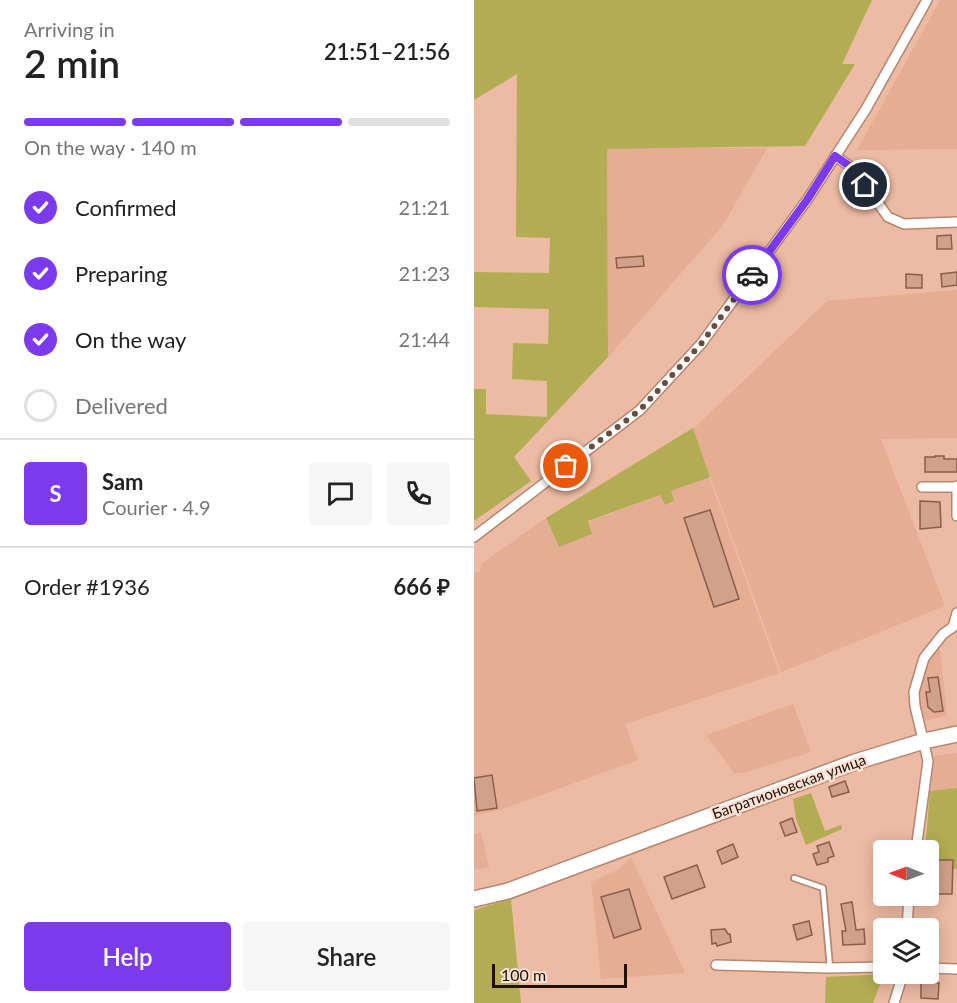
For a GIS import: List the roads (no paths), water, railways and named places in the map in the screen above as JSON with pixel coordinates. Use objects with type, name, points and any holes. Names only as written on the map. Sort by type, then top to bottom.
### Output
[{"type":"main road","name":"Багратионовская улица","points":[[474,899],[508,891],[855,762],[924,741],[957,734]]},
{"type":"street","points":[[474,537],[640,410],[701,344],[807,200],[866,109],[927,0]]},
{"type":"street","points":[[835,156],[854,169],[888,217],[904,224],[957,222]]},
{"type":"street","points":[[922,487],[957,486],[957,516]]},
{"type":"street","points":[[917,840],[928,761],[915,706],[914,692],[924,658],[943,634],[953,627],[957,613]]},
{"type":"street","points":[[716,964],[873,967]]},
{"type":"street","points":[[939,968],[957,969]]},
{"type":"street","points":[[894,1003],[900,984]]},
{"type":"lane","points":[[794,878],[823,888],[830,968]]}]
